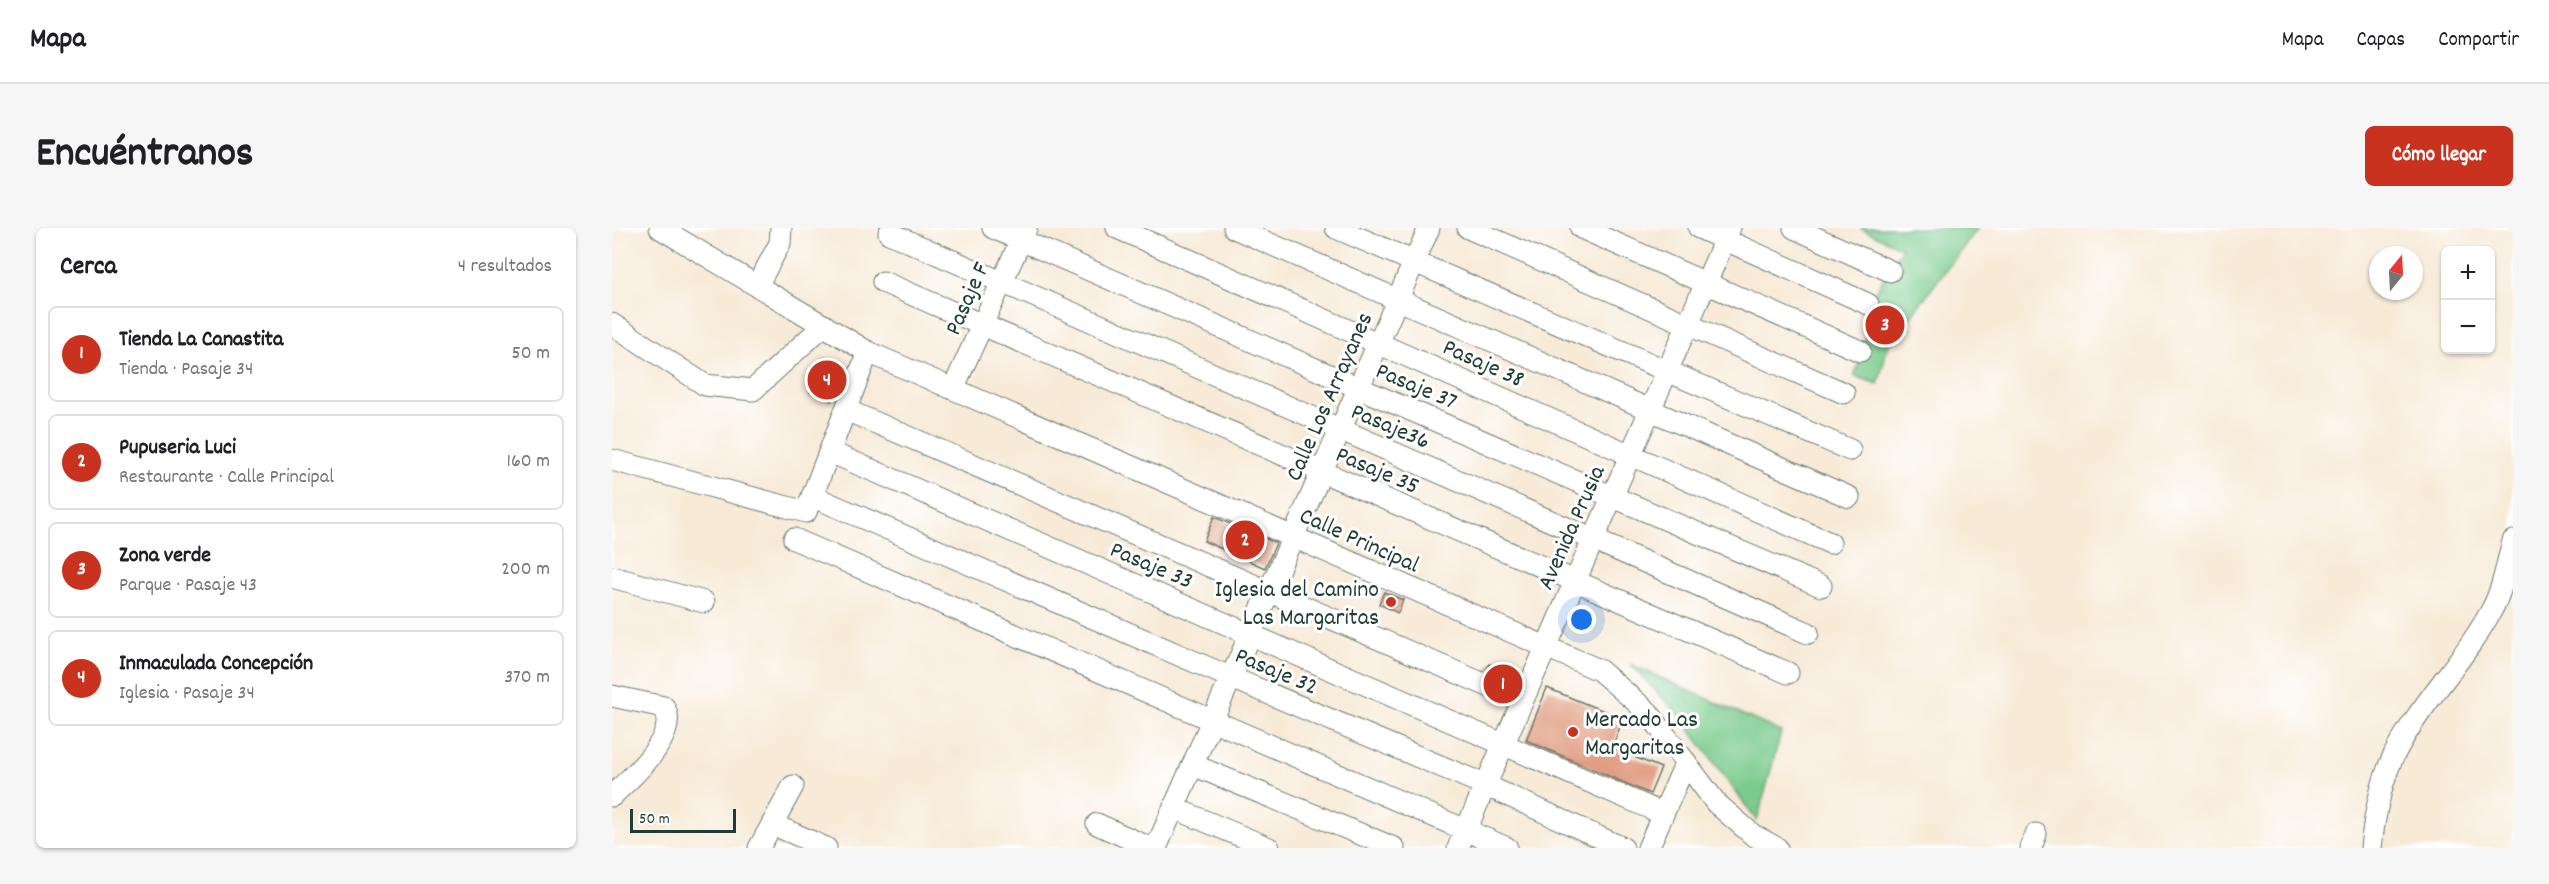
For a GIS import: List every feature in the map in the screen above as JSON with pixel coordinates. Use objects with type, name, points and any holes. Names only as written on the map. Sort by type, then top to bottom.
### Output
[{"type":"street","points":[[757,286],[780,243],[781,228]]},
{"type":"street","name":"Pasaje 37","points":[[993,228],[1023,234],[1359,388],[1821,586]]},
{"type":"street","name":"Pasaje 38","points":[[1117,228],[1830,543]]},
{"type":"street","points":[[1233,228],[1849,497]]},
{"type":"street","points":[[1336,228],[1850,450]]},
{"type":"street","name":"Calle Los Arrayanes","points":[[1156,848],[1429,228]]},
{"type":"street","points":[[1468,228],[1844,393]]},
{"type":"street","points":[[1581,228],[1860,351]]},
{"type":"street","points":[[1699,228],[1727,234],[1868,304]]},
{"type":"street","points":[[1794,228],[1890,271]]},
{"type":"street","name":"Calle Principal","points":[[665,229],[868,352],[1599,670],[1648,712],[1672,747],[1716,802],[1753,835],[1777,848]]},
{"type":"street","name":"Pasaje36","points":[[889,232],[1808,633]]},
{"type":"street","name":"Pasaje F","points":[[953,389],[1023,234]]},
{"type":"street","name":"Avenida Prusia","points":[[1462,839],[1544,647],[1727,234]]},
{"type":"street","name":"Pasaje 35","points":[[883,282],[1788,673]]},
{"type":"street","points":[[612,324],[705,385],[753,390],[824,325]]},
{"type":"street","points":[[612,460],[806,512],[868,352]]},
{"type":"street","points":[[846,410],[1521,700]]},
{"type":"street","name":"Pasaje 33","points":[[830,452],[1652,809]]},
{"type":"street","name":"Pasaje 32","points":[[812,496],[1485,785],[1623,848]]},
{"type":"street","points":[[794,539],[1212,721],[1462,839],[1507,848]]},
{"type":"street","points":[[2371,848],[2377,812],[2392,760],[2408,731],[2453,671],[2493,608],[2513,541]]},
{"type":"street","points":[[612,577],[704,602]]},
{"type":"street","points":[[612,696],[664,707],[668,719],[659,747],[612,796]]},
{"type":"street","points":[[1648,848],[1686,762]]},
{"type":"street","points":[[1193,765],[1394,848]]},
{"type":"street","points":[[759,848],[793,786]]},
{"type":"street","points":[[1174,808],[1269,848]]},
{"type":"street","points":[[772,824],[826,848]]},
{"type":"street","points":[[1097,825],[1150,848]]},
{"type":"green space","points":[[1860,228],[1978,228],[1888,346],[1878,384],[1854,376],[1864,351],[1868,304],[1902,248]]},
{"type":"green space","points":[[1630,664],[1781,732],[1757,821],[1680,716]]},
{"type":"building","points":[[824,359],[845,368],[831,401],[810,392]]},
{"type":"building","points":[[1214,517],[1276,543],[1265,568],[1204,541]]},
{"type":"building","name":"Iglesia del Camino Las Margaritas","points":[[1384,592],[1403,600],[1398,613],[1379,604]]},
{"type":"building","points":[[1489,664],[1516,674],[1512,682],[1486,671]]},
{"type":"building","name":"Mercado Las Margaritas","points":[[1547,688],[1623,719],[1612,748],[1661,768],[1650,794],[1526,740]]},
{"type":"place","name":"Zona verde","points":[[1885,325]]},
{"type":"place","name":"Inmaculada Concepción","points":[[827,380]]},
{"type":"place","name":"Pupuseria Luci","points":[[1245,540]]},
{"type":"place","name":"Iglesia del Camino Las Margaritas","points":[[1391,602]]},
{"type":"place","name":"Tienda La Canastita","points":[[1503,684]]},
{"type":"place","name":"Mercado Las Margaritas","points":[[1573,732]]}]
